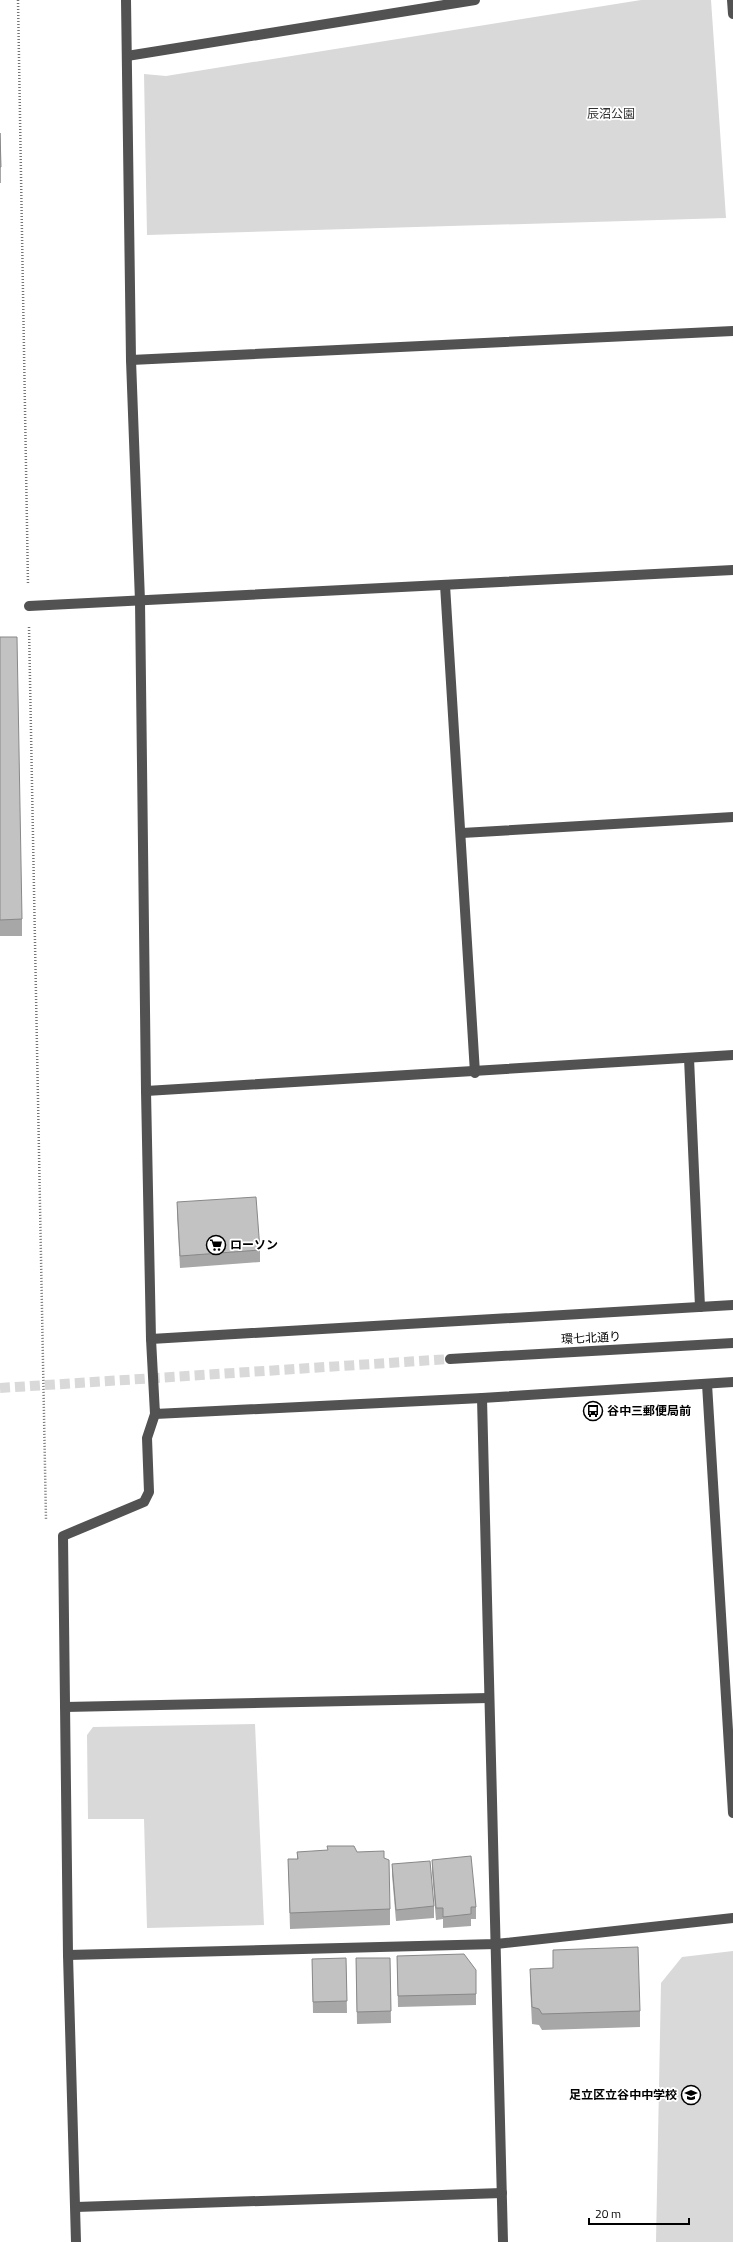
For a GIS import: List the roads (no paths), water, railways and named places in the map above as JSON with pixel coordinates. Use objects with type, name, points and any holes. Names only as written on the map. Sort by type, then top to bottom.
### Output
[{"type":"street","points":[[76,2242],[68,1955],[63,1536],[144,1502],[149,1492],[147,1438],[155,1414],[151,1339],[146,1091],[140,601],[131,360],[126,0]]},
{"type":"street","points":[[127,56],[475,0]]},
{"type":"street","points":[[732,0],[733,14]]},
{"type":"street","points":[[131,360],[733,331]]},
{"type":"street","points":[[29,606],[733,570]]},
{"type":"street","points":[[445,585],[462,833],[475,1072]]},
{"type":"street","points":[[462,833],[733,817]]},
{"type":"street","points":[[146,1091],[733,1055]]},
{"type":"street","points":[[689,1058],[700,1307]]},
{"type":"street","points":[[151,1339],[733,1305]]},
{"type":"street","name":"環七北通り","points":[[450,1359],[733,1343]]},
{"type":"street","points":[[155,1414],[482,1398],[733,1382]]},
{"type":"street","points":[[707,1384],[728,1654],[733,1813]]},
{"type":"street","points":[[482,1398],[503,2242]]},
{"type":"street","points":[[65,1707],[489,1698]]},
{"type":"street","points":[[68,1955],[496,1944],[733,1918]]},
{"type":"street","points":[[76,2207],[502,2194]]},
{"type":"tunnel","points":[[0,1388],[450,1359]]},
{"type":"place","name":"ローソン","points":[[216,1245]]},
{"type":"place","name":"谷中三郵便局前","points":[[593,1411]]},
{"type":"place","name":"足立区立谷中中学校","points":[[691,2095]]},
{"type":"park label","name":"辰沼公園","points":[[611,114]]}]
